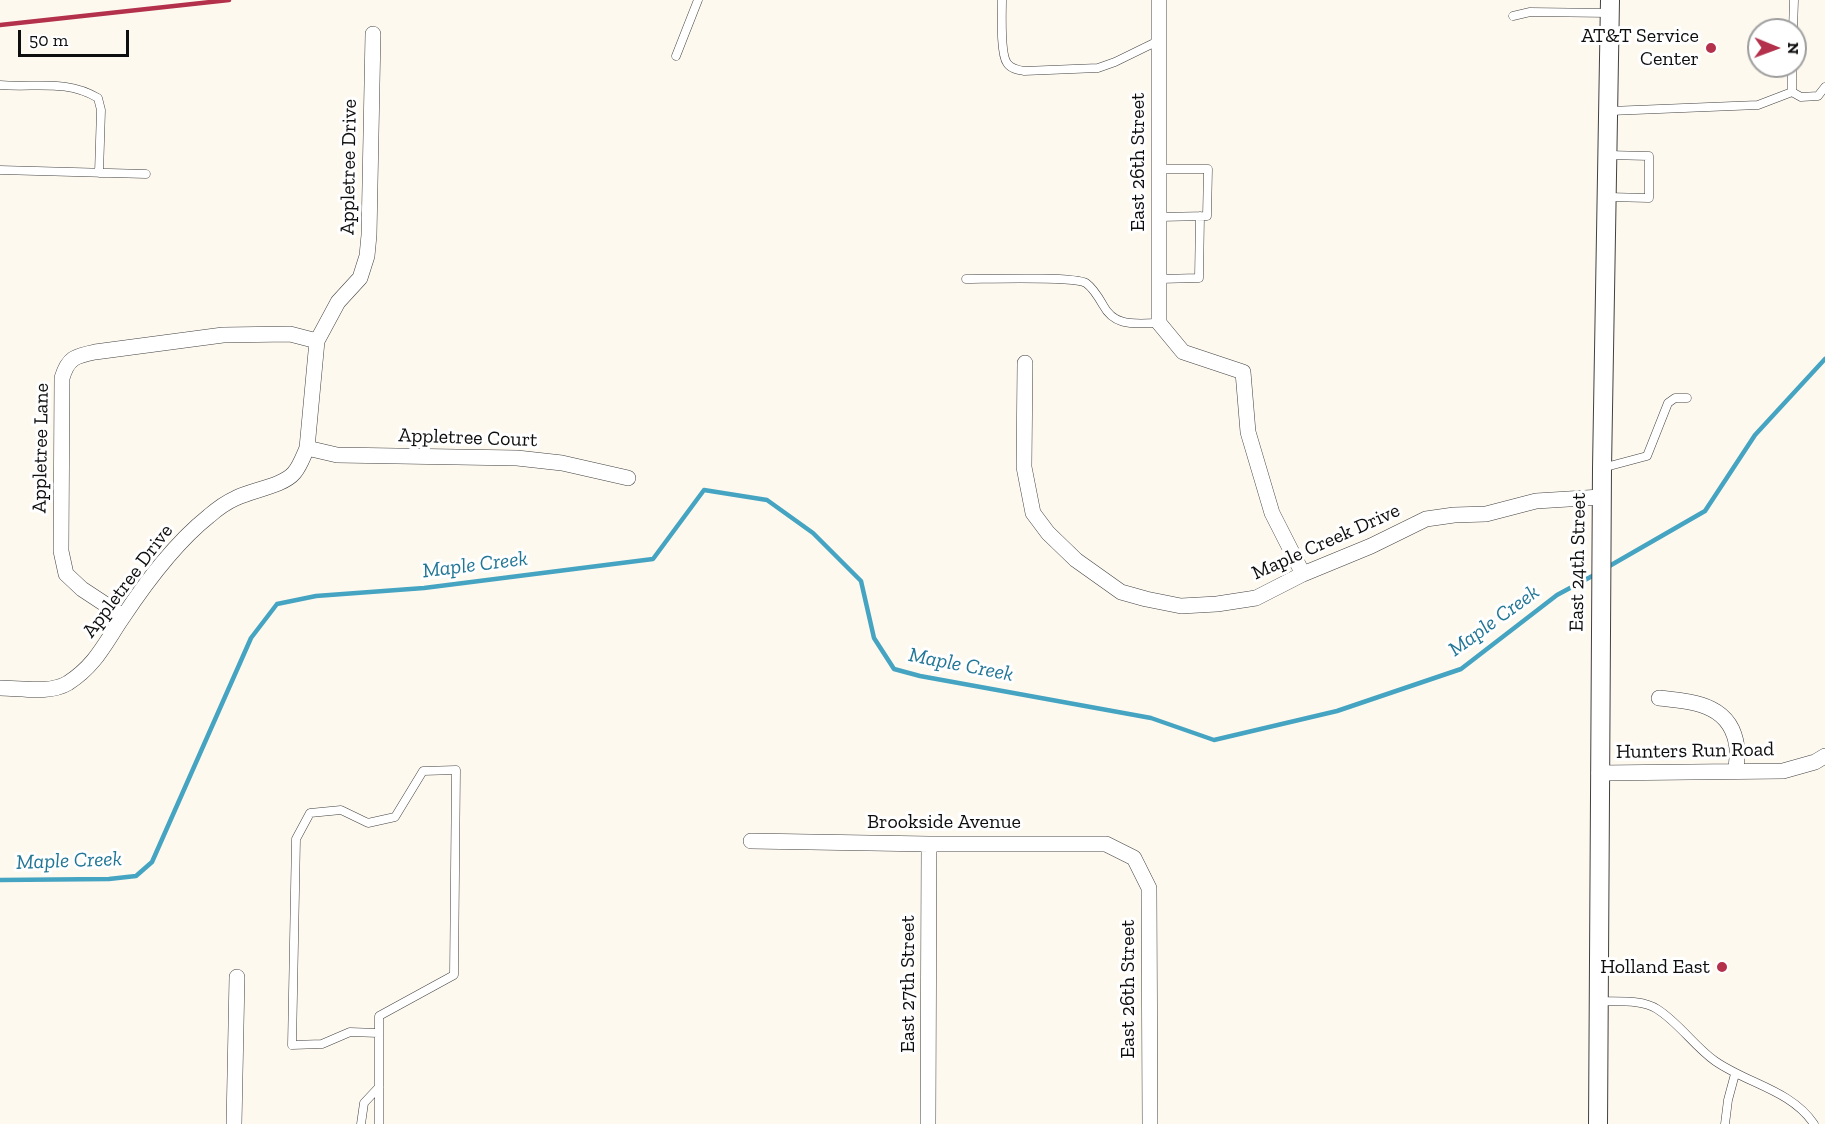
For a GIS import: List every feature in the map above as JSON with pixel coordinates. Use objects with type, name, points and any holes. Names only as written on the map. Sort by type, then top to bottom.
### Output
[{"type":"street","name":"East 26th Street","points":[[1159,0],[1159,323]]},
{"type":"street","name":"East 24th Street","points":[[1598,1124],[1602,468],[1610,7]]},
{"type":"street","name":"Appletree Drive","points":[[0,688],[45,689],[64,685],[81,674],[96,659],[123,616],[177,547],[209,515],[235,498],[293,475],[300,464],[307,448],[317,341],[338,302],[360,278],[367,256],[373,34]]},
{"type":"street","points":[[1159,323],[1183,352],[1244,372],[1248,432],[1272,513],[1303,574]]},
{"type":"street","name":"Appletree Lane","points":[[123,616],[82,589],[66,573],[61,551],[62,378],[65,366],[75,356],[95,352],[223,335],[290,334],[317,341]]},
{"type":"street","name":"Maple Creek Drive","points":[[1025,363],[1024,467],[1033,513],[1048,533],[1076,560],[1121,592],[1146,600],[1181,606],[1217,604],[1256,598],[1303,574],[1371,546],[1426,519],[1486,514],[1536,501],[1602,497]]},
{"type":"street","name":"Appletree Court","points":[[307,448],[337,455],[517,458],[561,463],[628,478]]},
{"type":"street","points":[[1659,698],[1691,701],[1714,709],[1725,718],[1734,732],[1738,749],[1736,771]]},
{"type":"street","name":"Hunters Run Road","points":[[1599,773],[1783,771],[1815,762],[1825,756]]},
{"type":"street","name":"Brookside Avenue","points":[[751,841],[1106,844],[1134,858]]},
{"type":"street","name":"East 27th Street","points":[[928,1124],[929,844]]},
{"type":"street","name":"East 26th Street","points":[[1134,858],[1149,888],[1150,1124]]},
{"type":"street","points":[[234,1124],[237,977]]},
{"type":"lane","points":[[676,56],[698,0]]},
{"type":"lane","points":[[1002,0],[1002,46],[1006,63],[1014,69],[1024,71],[1098,68],[1159,41]]},
{"type":"lane","points":[[1793,18],[1794,0]]},
{"type":"lane","points":[[1513,16],[1530,12],[1610,7]]},
{"type":"lane","points":[[1792,78],[1792,92]]},
{"type":"lane","points":[[0,85],[19,87],[65,85],[85,90],[98,98],[101,110],[99,173]]},
{"type":"lane","points":[[1792,92],[1801,98],[1818,96],[1825,87]]},
{"type":"lane","points":[[1608,111],[1758,105],[1792,92]]},
{"type":"lane","points":[[1606,197],[1648,198],[1649,156],[1607,155]]},
{"type":"lane","points":[[1159,169],[1208,170],[1207,216],[1159,217]]},
{"type":"lane","points":[[0,170],[146,174]]},
{"type":"lane","points":[[1159,279],[1199,278],[1200,216]]},
{"type":"lane","points":[[966,279],[1067,280],[1085,283],[1097,295],[1107,312],[1120,323],[1159,323]]},
{"type":"lane","points":[[1602,468],[1647,456],[1668,403],[1675,398],[1687,398]]},
{"type":"lane","points":[[378,1033],[350,1032],[322,1044],[292,1045],[296,839],[310,813],[341,810],[368,823],[395,817],[423,771],[456,770],[454,975],[379,1016],[380,1124]]},
{"type":"lane","points":[[1597,1001],[1637,1003],[1657,1009],[1713,1060],[1735,1074],[1791,1100],[1814,1124]]},
{"type":"lane","points":[[1725,1124],[1735,1074]]},
{"type":"lane","points":[[361,1124],[364,1103],[379,1087]]},
{"type":"waterway","name":"Maple Creek","points":[[1606,568],[1705,511],[1755,435],[1825,359]]},
{"type":"waterway","name":"Maple Creek","points":[[0,880],[109,879],[136,876],[152,862],[251,638],[277,604],[316,596],[424,588],[653,559],[704,490],[767,500],[813,533],[861,581],[874,638],[894,669],[920,676],[1151,718],[1214,740],[1337,711],[1461,669],[1557,595],[1596,574]]},
{"type":"railway","points":[[0,25],[229,0]]},
{"type":"place","name":"AT&T Service Center","points":[[1711,48]]},
{"type":"place","name":"Holland East","points":[[1722,967]]}]
